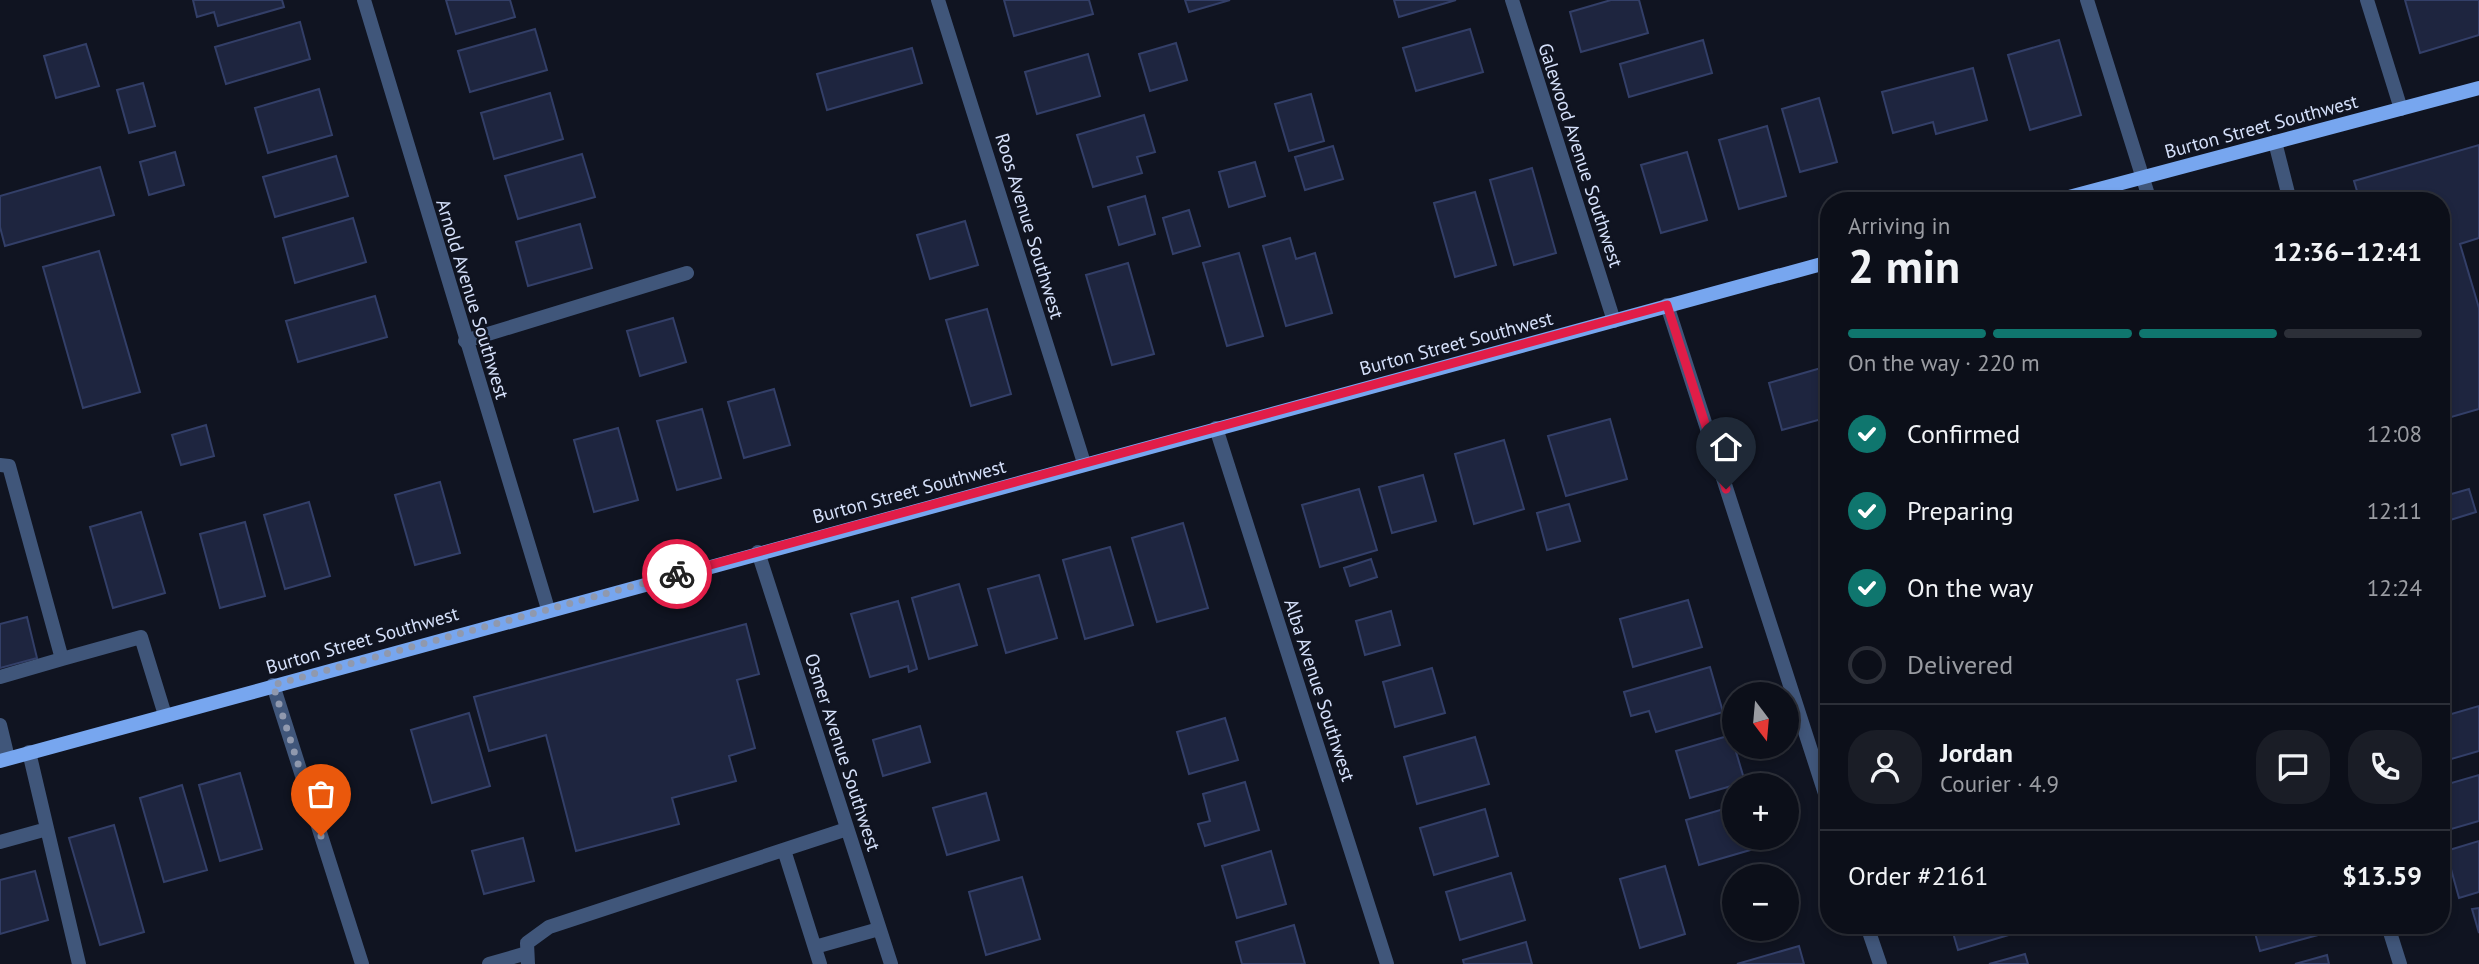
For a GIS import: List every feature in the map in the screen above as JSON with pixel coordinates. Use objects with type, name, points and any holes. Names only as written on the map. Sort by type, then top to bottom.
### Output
[{"type":"main road","name":"Burton Street Southwest","points":[[2088,192],[2479,88]]},
{"type":"main road","name":"Burton Street Southwest","points":[[4,759],[1820,264]]},
{"type":"street","name":"Arnold Avenue Southwest","points":[[364,0],[548,609]]},
{"type":"street","name":"Roos Avenue Southwest","points":[[938,0],[1084,463]]},
{"type":"street","name":"Galewood Avenue Southwest","points":[[1512,0],[1614,321]]},
{"type":"street","points":[[2087,0],[2147,192]]},
{"type":"street","points":[[2367,0],[2400,108]]},
{"type":"street","points":[[2275,142],[2288,192]]},
{"type":"street","points":[[465,341],[687,273]]},
{"type":"street","points":[[1667,305],[1820,778]]},
{"type":"street","name":"Alba Avenue Southwest","points":[[1216,428],[1387,964]]},
{"type":"street","points":[[0,465],[9,466],[62,659]]},
{"type":"street","name":"Osmer Avenue Southwest","points":[[758,552],[891,964]]},
{"type":"street","points":[[0,677],[141,637],[165,715]]},
{"type":"street","points":[[273,685],[362,964]]},
{"type":"street","points":[[0,725],[4,759]]},
{"type":"street","points":[[29,752],[79,964]]},
{"type":"street","points":[[0,842],[47,829]]},
{"type":"street","points":[[489,964],[528,959],[527,943],[549,927],[847,829]]},
{"type":"street","points":[[784,850],[820,964]]},
{"type":"street","points":[[815,947],[880,929]]},
{"type":"street","points":[[1870,934],[1880,964]]},
{"type":"street","points":[[2391,934],[2400,964]]},
{"type":"building","points":[[193,0],[282,0],[284,7],[218,26],[214,12],[197,17]]},
{"type":"building","points":[[446,0],[510,0],[515,17],[456,34]]},
{"type":"building","points":[[1004,0],[1089,0],[1093,14],[1014,36]]},
{"type":"building","points":[[1185,0],[1230,0],[1189,12]]},
{"type":"building","points":[[1394,0],[1456,0],[1399,17]]},
{"type":"building","points":[[1611,0],[1639,0],[1648,33],[1581,52],[1570,12]]},
{"type":"building","points":[[2405,0],[2479,0],[2479,35],[2420,53]]},
{"type":"building","points":[[300,22],[310,59],[226,84],[215,47]]},
{"type":"building","points":[[535,29],[547,70],[470,92],[458,51]]},
{"type":"building","points":[[1470,29],[1483,72],[1416,91],[1403,48]]},
{"type":"building","points":[[1703,40],[1712,73],[1629,97],[1620,64]]},
{"type":"building","points":[[2059,40],[2081,115],[2030,130],[2008,55]]},
{"type":"building","points":[[1176,43],[1187,80],[1150,91],[1139,54]]},
{"type":"building","points":[[86,44],[99,86],[56,98],[44,56]]},
{"type":"building","points":[[912,48],[922,83],[827,110],[817,74]]},
{"type":"building","points":[[1088,54],[1100,96],[1037,114],[1025,72]]},
{"type":"building","points":[[1973,68],[1987,120],[1936,134],[1933,122],[1893,133],[1882,92]]},
{"type":"building","points":[[143,83],[155,126],[129,133],[117,90]]},
{"type":"building","points":[[319,89],[332,135],[268,153],[255,108]]},
{"type":"building","points":[[550,93],[563,139],[494,159],[481,113]]},
{"type":"building","points":[[1311,94],[1324,141],[1289,151],[1275,104]]},
{"type":"building","points":[[1819,98],[1837,162],[1800,172],[1782,109]]},
{"type":"building","points":[[1144,115],[1155,152],[1137,157],[1142,173],[1093,187],[1077,135]]},
{"type":"building","points":[[1767,126],[1786,196],[1739,209],[1719,140]]},
{"type":"building","points":[[2479,145],[2479,238],[2460,244],[2479,308],[2479,409],[2450,417],[2450,192],[2357,192],[2354,181]]},
{"type":"building","points":[[1333,146],[1343,179],[1305,190],[1295,157]]},
{"type":"building","points":[[175,152],[184,185],[149,195],[140,162]]},
{"type":"building","points":[[1687,152],[1707,220],[1661,233],[1641,165]]},
{"type":"building","points":[[582,154],[595,197],[518,219],[505,176]]},
{"type":"building","points":[[336,156],[348,196],[275,217],[263,177]]},
{"type":"building","points":[[1255,162],[1265,196],[1229,207],[1219,172]]},
{"type":"building","points":[[100,167],[114,215],[5,246],[0,227],[0,196]]},
{"type":"building","points":[[1532,168],[1556,253],[1514,265],[1490,180]]},
{"type":"building","points":[[1475,192],[1496,265],[1455,277],[1434,203]]},
{"type":"building","points":[[1145,196],[1155,234],[1119,245],[1108,207]]},
{"type":"building","points":[[1189,210],[1200,246],[1173,254],[1163,218]]},
{"type":"building","points":[[353,218],[366,262],[295,283],[283,238]]},
{"type":"building","points":[[965,221],[978,265],[930,279],[917,235]]},
{"type":"building","points":[[580,224],[592,268],[528,286],[516,242]]},
{"type":"building","points":[[1290,238],[1296,259],[1315,253],[1332,313],[1286,326],[1263,246]]},
{"type":"building","points":[[99,251],[140,392],[83,408],[43,267]]},
{"type":"building","points":[[1239,253],[1263,336],[1227,346],[1203,263]]},
{"type":"building","points":[[1128,263],[1154,354],[1112,365],[1086,275]]},
{"type":"building","points":[[375,296],[387,337],[298,362],[286,321]]},
{"type":"building","points":[[987,309],[1011,394],[971,406],[946,320]]},
{"type":"building","points":[[673,318],[686,362],[640,376],[627,331]]},
{"type":"building","points":[[1820,368],[1820,419],[1782,430],[1769,383]]},
{"type":"building","points":[[774,389],[790,445],[744,458],[728,402]]},
{"type":"building","points":[[702,409],[721,478],[677,490],[657,421]]},
{"type":"building","points":[[1610,419],[1627,479],[1566,496],[1548,436]]},
{"type":"building","points":[[206,425],[214,456],[181,465],[172,435]]},
{"type":"building","points":[[618,428],[638,500],[594,512],[574,440]]},
{"type":"building","points":[[1504,440],[1524,509],[1474,524],[1455,454]]},
{"type":"building","points":[[1423,475],[1436,521],[1392,533],[1379,487]]},
{"type":"building","points":[[440,482],[460,553],[415,565],[395,495]]},
{"type":"building","points":[[1359,489],[1377,550],[1320,567],[1302,505]]},
{"type":"building","points":[[2469,489],[2476,512],[2450,520],[2450,494]]},
{"type":"building","points":[[309,502],[330,576],[285,589],[264,515]]},
{"type":"building","points":[[1569,504],[1580,541],[1547,550],[1537,513]]},
{"type":"building","points":[[141,512],[165,593],[113,608],[90,527]]},
{"type":"building","points":[[245,522],[265,596],[220,608],[200,534]]},
{"type":"building","points":[[1183,523],[1208,608],[1157,622],[1132,538]]},
{"type":"building","points":[[1110,547],[1133,625],[1085,639],[1063,560]]},
{"type":"building","points":[[1371,559],[1377,577],[1350,586],[1344,568]]},
{"type":"building","points":[[1039,575],[1057,638],[1006,653],[988,589]]},
{"type":"building","points":[[959,584],[977,645],[929,659],[912,598]]},
{"type":"building","points":[[1688,600],[1702,647],[1633,667],[1620,619]]},
{"type":"building","points":[[898,601],[917,669],[909,672],[908,666],[870,677],[851,614]]},
{"type":"building","points":[[1391,611],[1400,645],[1365,655],[1356,621]]},
{"type":"building","points":[[27,617],[37,658],[0,668],[0,624]]},
{"type":"building","points":[[746,624],[759,674],[737,680],[755,748],[729,756],[736,781],[672,798],[679,824],[576,851],[546,735],[489,751],[474,697]]},
{"type":"building","points":[[1710,667],[1722,712],[1656,732],[1649,711],[1631,716],[1624,692]]},
{"type":"building","points":[[1432,668],[1445,713],[1395,727],[1383,682]]},
{"type":"building","points":[[2479,706],[2479,751],[2450,759],[2450,714]]},
{"type":"building","points":[[469,713],[490,786],[432,803],[411,730]]},
{"type":"building","points":[[1225,718],[1238,760],[1189,774],[1177,732]]},
{"type":"building","points":[[920,726],[930,762],[883,776],[873,740]]},
{"type":"building","points":[[1475,737],[1489,784],[1417,804],[1404,757]]},
{"type":"building","points":[[1722,738],[1722,760],[1738,760],[1742,773],[1722,773],[1722,789],[1690,798],[1676,751]]},
{"type":"building","points":[[240,773],[262,849],[220,861],[199,785]]},
{"type":"building","points":[[2479,775],[2479,821],[2450,829],[2450,783]]},
{"type":"building","points":[[1245,782],[1259,830],[1205,846],[1198,824],[1210,821],[1203,794]]},
{"type":"building","points":[[182,785],[207,870],[164,882],[140,798]]},
{"type":"building","points":[[986,793],[999,840],[947,855],[933,808]]},
{"type":"building","points":[[1485,809],[1498,856],[1434,875],[1420,828]]},
{"type":"building","points":[[1722,810],[1722,850],[1750,850],[1699,865],[1686,820]]},
{"type":"building","points":[[114,825],[144,932],[100,945],[69,838]]},
{"type":"building","points":[[523,838],[534,881],[484,894],[472,851]]},
{"type":"building","points":[[2479,841],[2479,892],[2459,898],[2450,865],[2450,850]]},
{"type":"building","points":[[1271,851],[1286,904],[1237,918],[1222,866]]},
{"type":"building","points":[[1665,866],[1685,934],[1640,948],[1620,879]]},
{"type":"building","points":[[35,871],[48,920],[0,934],[0,880]]},
{"type":"building","points":[[1511,873],[1525,920],[1460,940],[1446,892]]},
{"type":"building","points":[[1022,877],[1040,939],[986,955],[969,892]]},
{"type":"building","points":[[2479,908],[2479,933],[2472,909]]},
{"type":"building","points":[[1294,925],[1305,964],[1242,964],[1236,942]]},
{"type":"building","points":[[1953,934],[2012,934],[1958,950]]},
{"type":"building","points":[[2255,934],[2318,935],[2260,951]]},
{"type":"building","points":[[1526,942],[1532,964],[1464,964],[1463,960]]},
{"type":"building","points":[[1799,946],[1804,964],[1737,964]]},
{"type":"building","points":[[2025,954],[2028,964],[1989,964]]},
{"type":"building","points":[[2327,955],[2329,964],[2295,964]]},
{"type":"way so far","points":[[321,836],[273,685],[677,574]]},
{"type":"route","points":[[677,574],[1667,305],[1726,489]]}]
